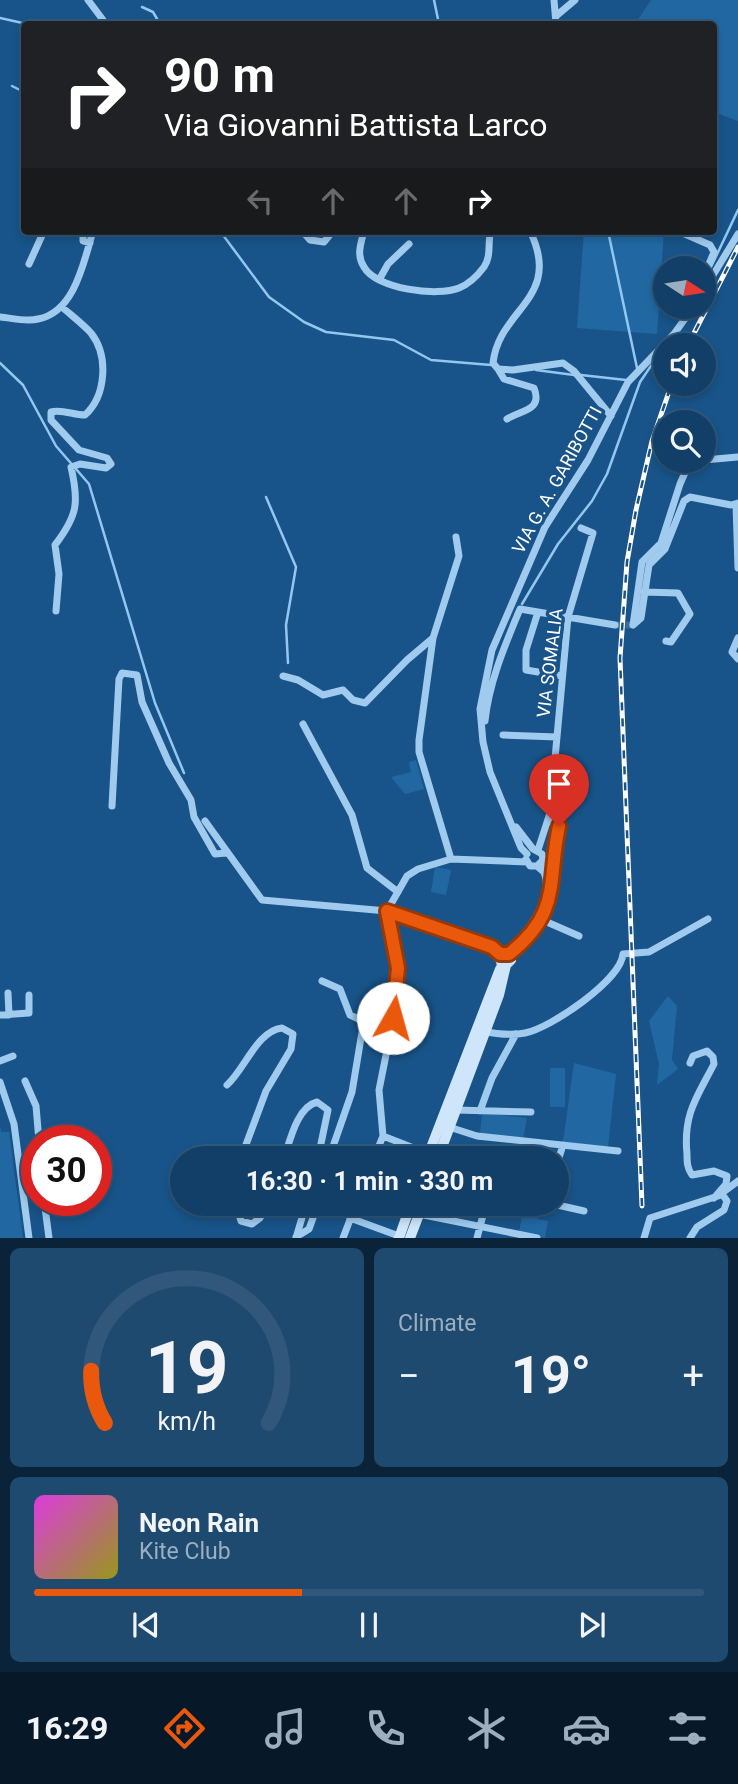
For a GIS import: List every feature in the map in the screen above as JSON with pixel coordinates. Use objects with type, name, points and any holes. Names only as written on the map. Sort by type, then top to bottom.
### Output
[{"type":"street","points":[[88,0],[104,21]]},
{"type":"street","points":[[554,0],[556,20]]},
{"type":"street","points":[[556,20],[575,0]]},
{"type":"street","points":[[716,270],[738,234]]},
{"type":"street","points":[[29,264],[42,235]]},
{"type":"street","points":[[83,235],[83,241],[90,243]]},
{"type":"street","points":[[0,317],[35,320],[48,317],[62,307],[77,280],[92,235]]},
{"type":"street","points":[[307,235],[318,243],[324,242],[330,235]]},
{"type":"street","points":[[364,235],[360,257],[364,268],[379,280],[415,290],[458,289],[474,278],[488,259],[491,235]]},
{"type":"street","points":[[507,419],[529,411],[535,405],[537,396],[534,388],[504,379],[493,363],[494,352],[505,328],[529,303],[537,281],[539,259],[531,235]]},
{"type":"street","points":[[687,235],[710,245],[714,252],[712,256]]},
{"type":"street","points":[[379,280],[388,264],[409,244]]},
{"type":"street","points":[[55,611],[59,574],[55,545],[69,526],[76,505],[77,486],[71,467],[80,464],[106,468],[111,464],[107,458],[79,450],[51,420],[51,412],[59,410],[72,415],[85,415],[95,406],[101,390],[102,365],[92,335],[62,307]]},
{"type":"street","name":"VIA G. A. GARIBOTTI","points":[[529,851],[511,821],[490,772],[483,743],[480,709],[492,650],[545,527],[588,460],[628,382],[683,319]]},
{"type":"street","points":[[498,369],[513,370],[563,363],[574,371],[611,416]]},
{"type":"street","points":[[716,459],[738,457]]},
{"type":"street","points":[[686,473],[680,484],[661,543],[642,562],[633,625],[641,618],[649,565],[665,548],[684,501],[690,497],[737,504],[738,568]]},
{"type":"street","name":"VIA SOMALIA","points":[[549,817],[568,617],[593,533],[581,528]]},
{"type":"street","points":[[451,859],[419,752],[433,638],[459,556],[456,537]]},
{"type":"street","points":[[644,592],[678,593],[690,614],[671,642],[666,641]]},
{"type":"street","points":[[483,743],[487,703],[503,648],[520,609],[615,625]]},
{"type":"street","points":[[538,612],[526,650],[526,670],[562,676]]},
{"type":"street","points":[[283,676],[298,680],[323,695],[343,690],[352,700],[365,703],[433,638]]},
{"type":"street","points":[[738,638],[732,652],[738,659]]},
{"type":"street","points":[[112,806],[119,679],[122,673],[129,672],[136,675],[142,702],[169,763],[191,800],[194,817],[215,854],[226,853]]},
{"type":"street","points":[[303,724],[352,815],[367,868],[398,892]]},
{"type":"street","points":[[503,735],[557,737]]},
{"type":"street","points":[[505,953],[529,936],[551,899],[554,886],[551,873],[559,826],[549,817],[529,851]]},
{"type":"street","points":[[205,821],[262,900],[387,911],[505,953]]},
{"type":"street","points":[[435,1146],[504,965],[498,961],[531,923],[543,901],[547,880],[529,851]]},
{"type":"street","points":[[379,1146],[383,1136],[379,1090],[396,1005],[398,968],[387,911],[407,876],[451,859],[529,851],[543,856],[539,865]]},
{"type":"street","points":[[539,865],[551,873]]},
{"type":"street","points":[[540,919],[579,936]]},
{"type":"street","points":[[480,1031],[516,1034],[538,1029],[584,999],[619,968],[623,954],[643,953],[708,919]]},
{"type":"street","points":[[322,981],[340,989],[350,1015],[363,1021],[352,1092],[333,1146]]},
{"type":"street","points":[[8,993],[9,1015]]},
{"type":"street","points":[[0,1014],[29,1013],[29,995]]},
{"type":"street","points":[[227,1085],[247,1063],[265,1035],[282,1028],[293,1034],[291,1049],[257,1112],[245,1146]]},
{"type":"street","points":[[438,1146],[456,1110],[480,1031]]},
{"type":"street","points":[[480,1111],[516,1034]]},
{"type":"street","points":[[690,1063],[699,1052],[707,1051],[713,1057],[714,1064],[688,1112],[685,1135],[688,1170],[692,1175],[714,1171],[727,1176],[726,1184],[718,1196]]},
{"type":"street","points":[[0,1061],[13,1056]]},
{"type":"street","points":[[25,1081],[36,1106],[38,1125]]},
{"type":"street","points":[[0,1082],[14,1124],[29,1238]]},
{"type":"street","points":[[288,1146],[298,1120],[306,1109],[317,1102],[328,1110],[320,1146]]},
{"type":"street","points":[[456,1110],[531,1112]]},
{"type":"street","points":[[449,1128],[477,1136],[618,1151]]},
{"type":"street","points":[[383,1136],[406,1146]]},
{"type":"street","points":[[644,1238],[650,1218],[718,1196],[738,1181]]},
{"type":"street","points":[[690,1238],[697,1227],[724,1210],[727,1201],[718,1196]]},
{"type":"street","points":[[569,1208],[584,1211]]},
{"type":"street","points":[[46,1216],[49,1238]]},
{"type":"street","points":[[239,1216],[241,1222],[252,1224],[261,1216]]},
{"type":"street","points":[[296,1238],[302,1216]]},
{"type":"street","points":[[296,1238],[309,1229],[314,1216]]},
{"type":"street","points":[[403,1237],[408,1216]]},
{"type":"street","points":[[403,1237],[416,1216]]},
{"type":"street","points":[[447,1216],[537,1238]]},
{"type":"street","points":[[477,1238],[483,1216]]},
{"type":"street","points":[[343,1238],[350,1218],[403,1237]]},
{"type":"shaded area","points":[[651,0],[738,0],[738,121],[717,113],[717,21],[637,21]]},
{"type":"shaded area","points":[[584,235],[664,235],[662,256],[653,256],[653,319],[658,319],[657,333],[577,328]]},
{"type":"shaded area","points":[[416,760],[424,789],[405,794],[391,777],[411,772],[409,762]]},
{"type":"shaded area","points":[[435,867],[451,870],[446,895],[431,892]]},
{"type":"shaded area","points":[[668,996],[677,1006],[672,1060],[678,1069],[657,1085],[659,1064],[649,1021]]},
{"type":"shaded area","points":[[574,1063],[616,1074],[608,1147],[563,1142]]},
{"type":"shaded area","points":[[550,1068],[565,1068],[565,1107],[550,1107]]},
{"type":"shaded area","points":[[482,1113],[527,1118],[523,1139],[480,1134]]},
{"type":"shaded area","points":[[0,1126],[1,1132],[9,1132],[23,1238],[0,1238]]},
{"type":"shaded area","points":[[522,1216],[537,1216],[537,1219],[548,1221],[545,1238],[519,1233]]},
{"type":"waterway","points":[[434,0],[438,21]]},
{"type":"waterway","points":[[142,7],[153,12],[158,21]]},
{"type":"waterway","points":[[0,18],[21,23]]},
{"type":"waterway","points":[[12,86],[21,90]]},
{"type":"waterway","points":[[716,256],[738,210]]},
{"type":"waterway","points":[[223,235],[269,297],[304,322],[326,332],[394,340],[431,360],[491,365]]},
{"type":"waterway","points":[[609,235],[637,368]]},
{"type":"waterway","points":[[0,363],[23,385],[56,446],[89,484],[155,703],[184,773]]},
{"type":"waterway","points":[[522,604],[558,544],[592,501],[607,474],[640,382],[653,363]]},
{"type":"waterway","points":[[536,370],[574,375]]},
{"type":"waterway","points":[[581,375],[626,380]]},
{"type":"waterway","points":[[266,497],[296,567],[286,625],[288,663]]},
{"type":"tunnel","points":[[615,625],[633,625]]},
{"type":"railway","points":[[694,333],[738,247]]},
{"type":"railway","points":[[642,1206],[620,658],[627,562],[636,510],[652,441],[668,396]]},
{"type":"route","points":[[393,1018],[398,968],[387,911],[492,947],[500,954],[509,954],[529,936],[548,907],[554,886],[551,873],[559,826]]}]
